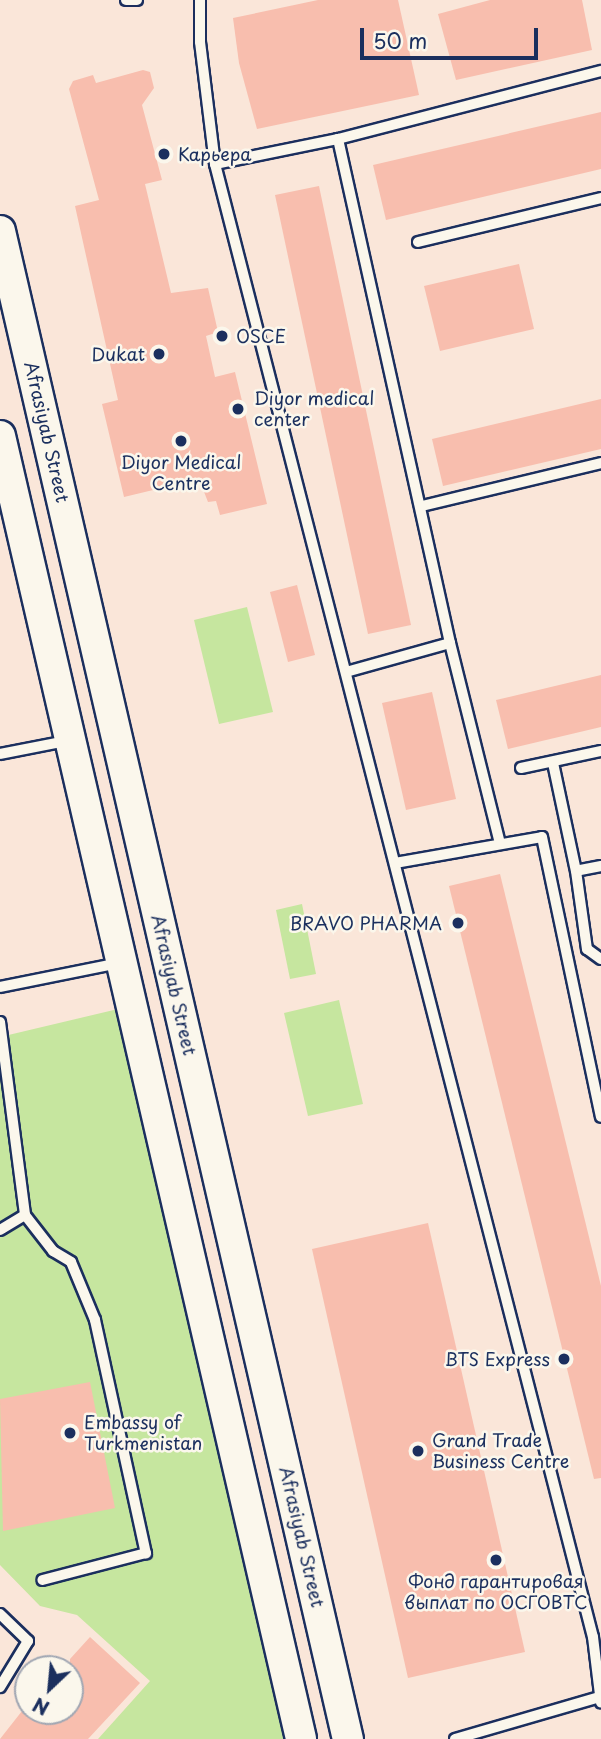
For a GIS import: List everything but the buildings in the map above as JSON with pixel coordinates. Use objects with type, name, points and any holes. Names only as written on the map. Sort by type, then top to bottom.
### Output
[{"type":"main road","name":"Afrasiyab Street","points":[[0,231],[348,1739]]},
{"type":"main road","points":[[0,436],[5,480],[70,740],[301,1739]]},
{"type":"lane","points":[[127,0],[137,0]]},
{"type":"lane","points":[[200,0],[200,42],[215,164],[597,1639],[600,1700],[455,1739]]},
{"type":"lane","points":[[215,164],[338,139],[601,71]]},
{"type":"lane","points":[[338,139],[422,506],[450,643],[500,844]]},
{"type":"lane","points":[[418,242],[601,198]]},
{"type":"lane","points":[[422,506],[601,463]]},
{"type":"lane","points":[[346,671],[450,643]]},
{"type":"lane","points":[[0,754],[70,740]]},
{"type":"lane","points":[[521,768],[601,751]]},
{"type":"lane","points":[[553,763],[576,871],[587,949],[601,959]]},
{"type":"lane","points":[[395,863],[542,837],[598,1091],[601,1117]]},
{"type":"lane","points":[[576,871],[601,866]]},
{"type":"lane","points":[[0,987],[122,962]]},
{"type":"lane","points":[[0,1022],[25,1215],[52,1251],[71,1262],[95,1320],[146,1553],[42,1580]]},
{"type":"lane","points":[[0,1230],[25,1215]]},
{"type":"lane","points":[[0,1614],[28,1641],[0,1687]]},
{"type":"green space","points":[[247,607],[273,712],[219,724],[194,620]]},
{"type":"green space","points":[[302,904],[316,974],[290,979],[276,910]]},
{"type":"green space","points":[[339,1000],[363,1104],[308,1116],[284,1013]]},
{"type":"green space","points":[[118,1009],[285,1739],[98,1739],[150,1681],[77,1615],[40,1606],[0,1565],[0,1037]]},
{"type":"place","name":"Карьера","points":[[164,154]]},
{"type":"place","name":"OSCE","points":[[222,336]]},
{"type":"place","name":"Dukat","points":[[159,354]]},
{"type":"place","name":"Diyor medical center","points":[[238,409]]},
{"type":"place","name":"Diyor Medical Centre","points":[[181,441]]},
{"type":"place","name":"BRAVO PHARMA","points":[[458,923]]},
{"type":"place","name":"BTS Express","points":[[564,1359]]},
{"type":"place","name":"Embassy of Turkmenistan","points":[[70,1433]]},
{"type":"place","name":"Grand Trade Business Centre","points":[[418,1451]]},
{"type":"place","name":"Фонд гарантировая выплат по ОСГОВТС","points":[[496,1560]]}]
